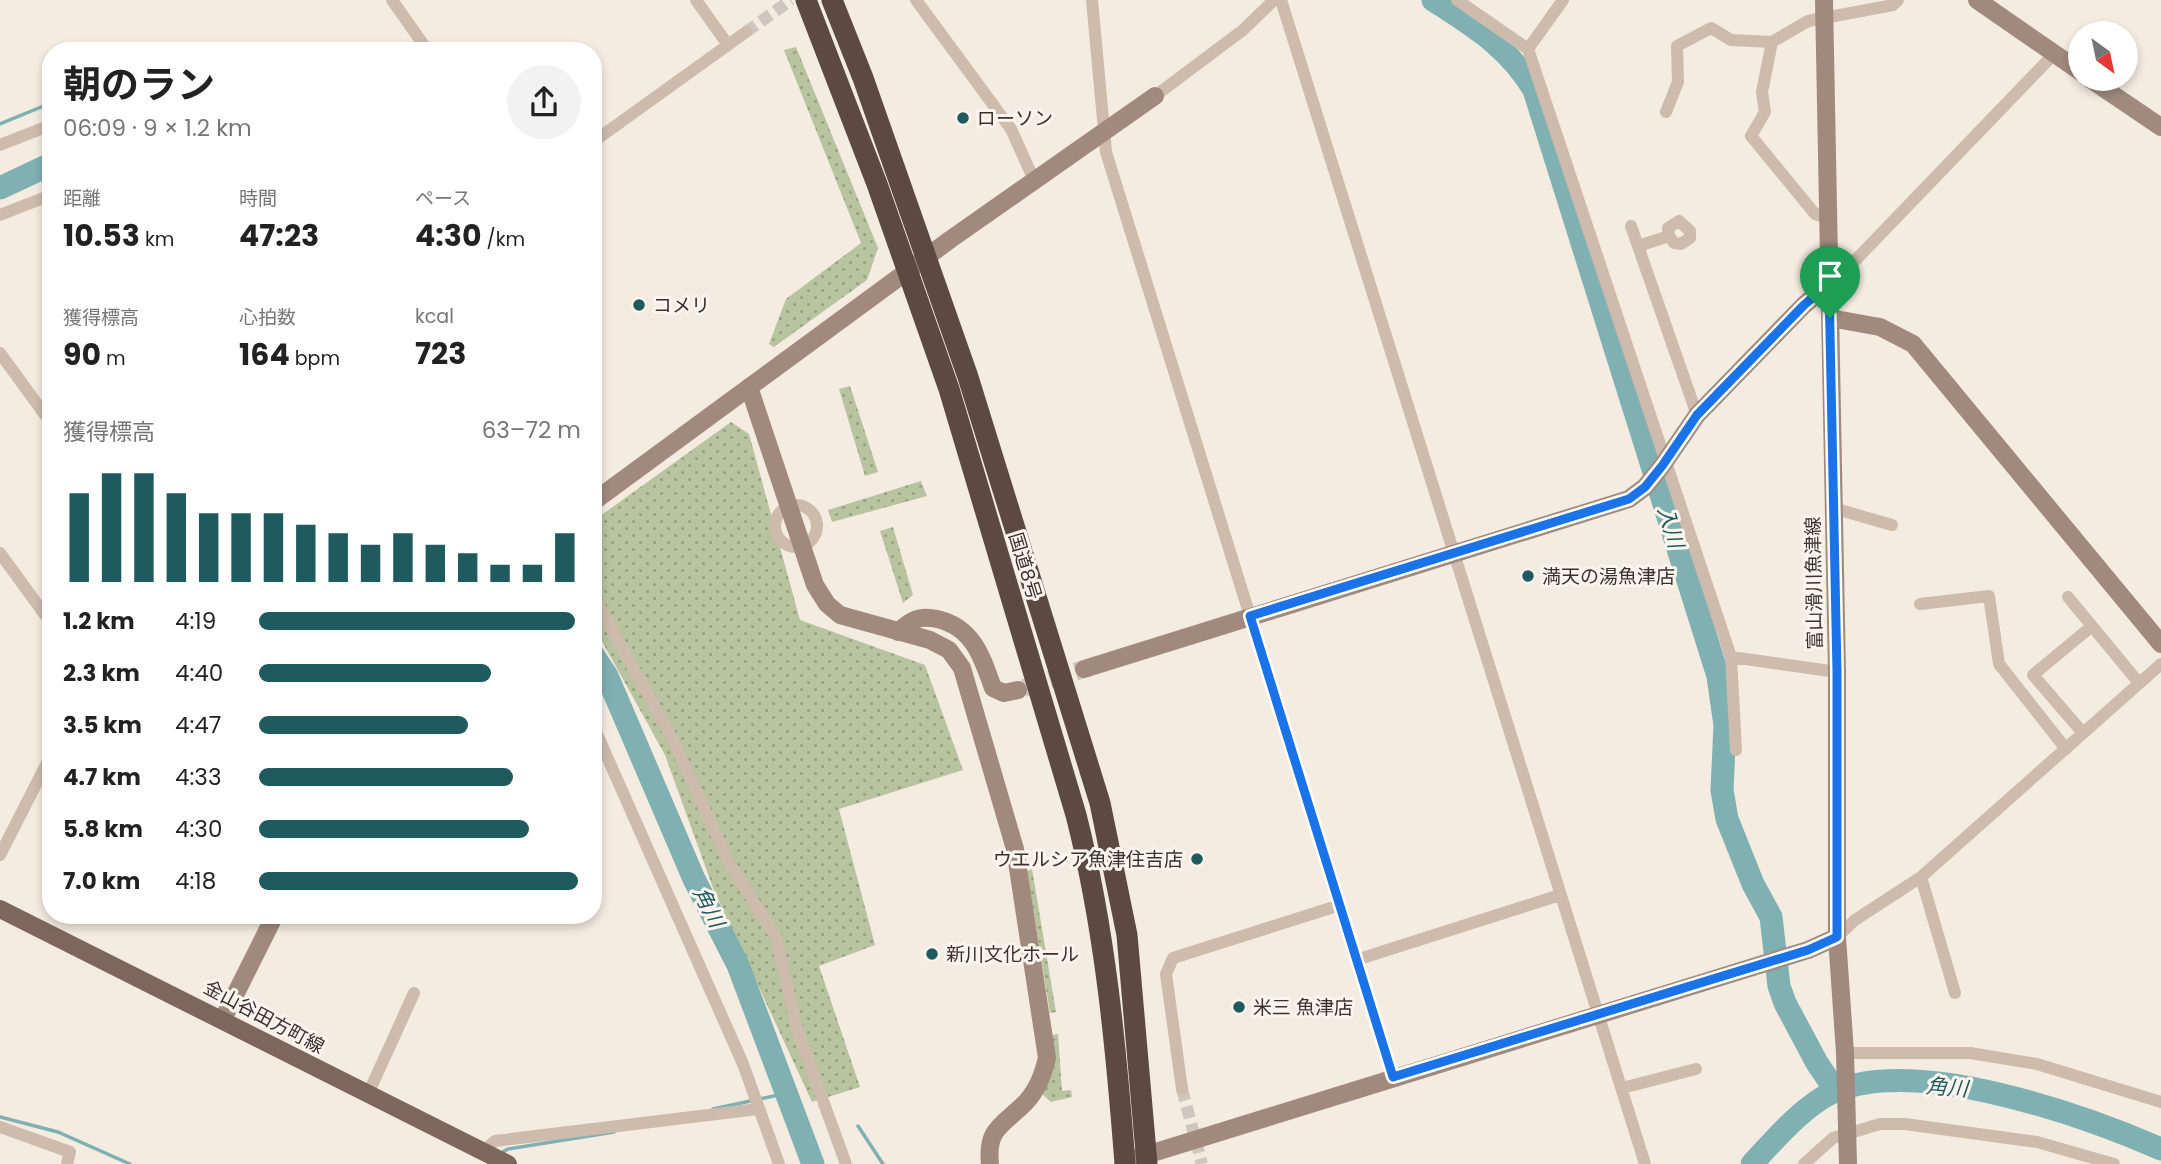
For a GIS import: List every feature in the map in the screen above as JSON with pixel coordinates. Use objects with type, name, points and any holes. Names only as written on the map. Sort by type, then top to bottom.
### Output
[{"type":"highway","name":"国道8号","points":[[806,0],[908,271],[949,389],[1089,866],[1111,1014],[1123,1163]]},
{"type":"highway","name":"国道8号","points":[[832,0],[863,78],[968,377],[1070,699],[1111,847],[1127,935],[1147,1160]]},
{"type":"main road","name":"金山谷田方町線","points":[[0,909],[223,1018],[497,1158]]},
{"type":"street","points":[[392,0],[422,42]]},
{"type":"street","points":[[696,0],[728,45]]},
{"type":"street","points":[[916,0],[1011,129],[1034,180]]},
{"type":"street","points":[[1092,0],[1106,152],[1393,1077]]},
{"type":"street","points":[[602,495],[908,271],[1155,96],[1243,30],[1274,0]]},
{"type":"street","points":[[1280,0],[1645,1164]]},
{"type":"street","points":[[1457,0],[1528,49],[1664,463],[1731,657],[1736,750]]},
{"type":"street","points":[[1528,49],[1563,0]]},
{"type":"street","name":"富山滑川魚津線","points":[[1824,0],[1837,672],[1837,937],[1848,1164]]},
{"type":"street","points":[[1666,112],[1678,82],[1677,46],[1711,28],[1731,40],[1772,42],[1808,21],[1825,20],[1893,5],[1898,0]]},
{"type":"street","points":[[1977,0],[2068,63]]},
{"type":"street","points":[[602,136],[746,32]]},
{"type":"street","points":[[1772,42],[1770,67],[1762,92],[1765,112],[1751,136],[1815,214],[1828,218]]},
{"type":"street","points":[[1084,669],[1605,509],[1629,499],[1645,487],[1697,415],[1804,305],[1846,270],[2054,54]]},
{"type":"street","points":[[2108,91],[2161,127]]},
{"type":"street","points":[[0,145],[42,129]]},
{"type":"street","points":[[0,215],[42,199]]},
{"type":"street","points":[[1631,226],[1697,415]]},
{"type":"street","points":[[1638,246],[1669,236]]},
{"type":"street","points":[[1830,318],[1880,327],[1913,344],[2161,644]]},
{"type":"street","points":[[0,353],[42,411]]},
{"type":"street","points":[[750,387],[815,585],[827,604],[840,615],[930,640],[949,650],[962,668],[1015,849],[1048,1058],[1041,1082],[1028,1101],[994,1130],[988,1146],[990,1164]]},
{"type":"street","points":[[1833,508],[1892,525]]},
{"type":"street","points":[[0,552],[42,611]]},
{"type":"street","points":[[1920,604],[1989,596],[1999,664],[2066,749]]},
{"type":"street","points":[[2068,597],[2139,683]]},
{"type":"street","points":[[602,611],[674,742],[729,863],[776,937],[797,1029],[846,1164]]},
{"type":"street","points":[[898,632],[910,621],[924,616],[951,622],[967,634],[979,649],[993,688],[1004,693],[1018,690]]},
{"type":"street","points":[[2083,733],[2033,675],[2092,626]]},
{"type":"street","points":[[1731,657],[1837,672]]},
{"type":"street","points":[[1123,1163],[1147,1160],[1393,1077],[1808,950],[1837,937],[1855,919],[1921,877],[2161,664]]},
{"type":"street","points":[[602,745],[743,1064],[779,1164]]},
{"type":"street","points":[[0,855],[42,773]]},
{"type":"street","points":[[1921,877],[1955,993]]},
{"type":"street","points":[[1356,960],[1560,895]]},
{"type":"street","points":[[1182,1089],[1166,974],[1173,958],[1340,905]]},
{"type":"street","points":[[223,1018],[270,924]]},
{"type":"street","points":[[368,1094],[414,993]]},
{"type":"street","points":[[1845,1059],[1970,1053],[2038,1064],[2161,1102]]},
{"type":"street","points":[[1622,1088],[1696,1069]]},
{"type":"street","points":[[497,1158],[495,1141],[758,1109]]},
{"type":"street","points":[[1804,1164],[1833,1138],[1880,1124],[1905,1124],[2037,1142],[2115,1164]]},
{"type":"street","points":[[0,1127],[69,1152],[67,1164]]},
{"type":"green space","points":[[796,47],[878,248],[867,280],[774,347],[769,344],[786,299],[861,243],[784,50]]},
{"type":"green space","points":[[850,386],[878,472],[865,476],[839,389]]},
{"type":"green space","points":[[731,422],[749,434],[800,620],[925,665],[963,770],[839,809],[875,945],[819,966],[860,1087],[812,1102],[713,888],[665,755],[602,641],[602,515]]},
{"type":"green space","points":[[921,481],[927,496],[832,522],[828,510]]},
{"type":"green space","points":[[893,527],[913,595],[903,603],[880,531]]},
{"type":"green space","points":[[1032,869],[1056,1012],[1050,1013],[1027,871]]},
{"type":"green space","points":[[1058,1034],[1062,1091],[1071,1090],[1072,1097],[1051,1102],[1042,1094],[1052,1069],[1053,1035]]},
{"type":"waterway","name":"入川","points":[[1433,0],[1502,49],[1534,90],[1718,676],[1725,725],[1722,790],[1727,819],[1753,884],[1771,917],[1779,986],[1785,1003],[1817,1063],[1836,1091]]},
{"type":"waterway","points":[[0,124],[42,107]]},
{"type":"waterway","name":"角川","points":[[0,188],[42,168]]},
{"type":"waterway","name":"角川","points":[[602,668],[694,879],[738,965],[813,1164]]},
{"type":"waterway","name":"角川","points":[[1752,1164],[1791,1123],[1825,1096],[1871,1082],[1911,1081],[1955,1085],[2000,1094],[2089,1121],[2161,1149]]},
{"type":"waterway","points":[[713,1109],[788,1093]]},
{"type":"waterway","points":[[0,1117],[58,1132],[130,1164]]},
{"type":"waterway","points":[[858,1126],[883,1164]]},
{"type":"waterway","points":[[501,1153],[508,1149],[614,1132]]},
{"type":"tunnel","points":[[746,32],[791,0]]},
{"type":"tunnel","points":[[1024,688],[1084,669]]},
{"type":"tunnel","points":[[1182,1089],[1202,1164]]},
{"type":"place","name":"ローソン","points":[[963,118]]},
{"type":"place","name":"コメリ","points":[[639,305]]},
{"type":"place","name":"満天の湯魚津店","points":[[1528,576]]},
{"type":"place","name":"ウエルシア魚津住吉店","points":[[1197,859]]},
{"type":"place","name":"新川文化ホール","points":[[932,954]]},
{"type":"place","name":"米三 魚津店","points":[[1239,1007]]},
{"type":"route","points":[[1829,284],[1830,318],[1837,672],[1837,937],[1808,950],[1393,1077],[1250,616],[1605,509],[1629,499],[1645,487],[1662,466],[1697,415],[1804,305],[1829,284]]}]
